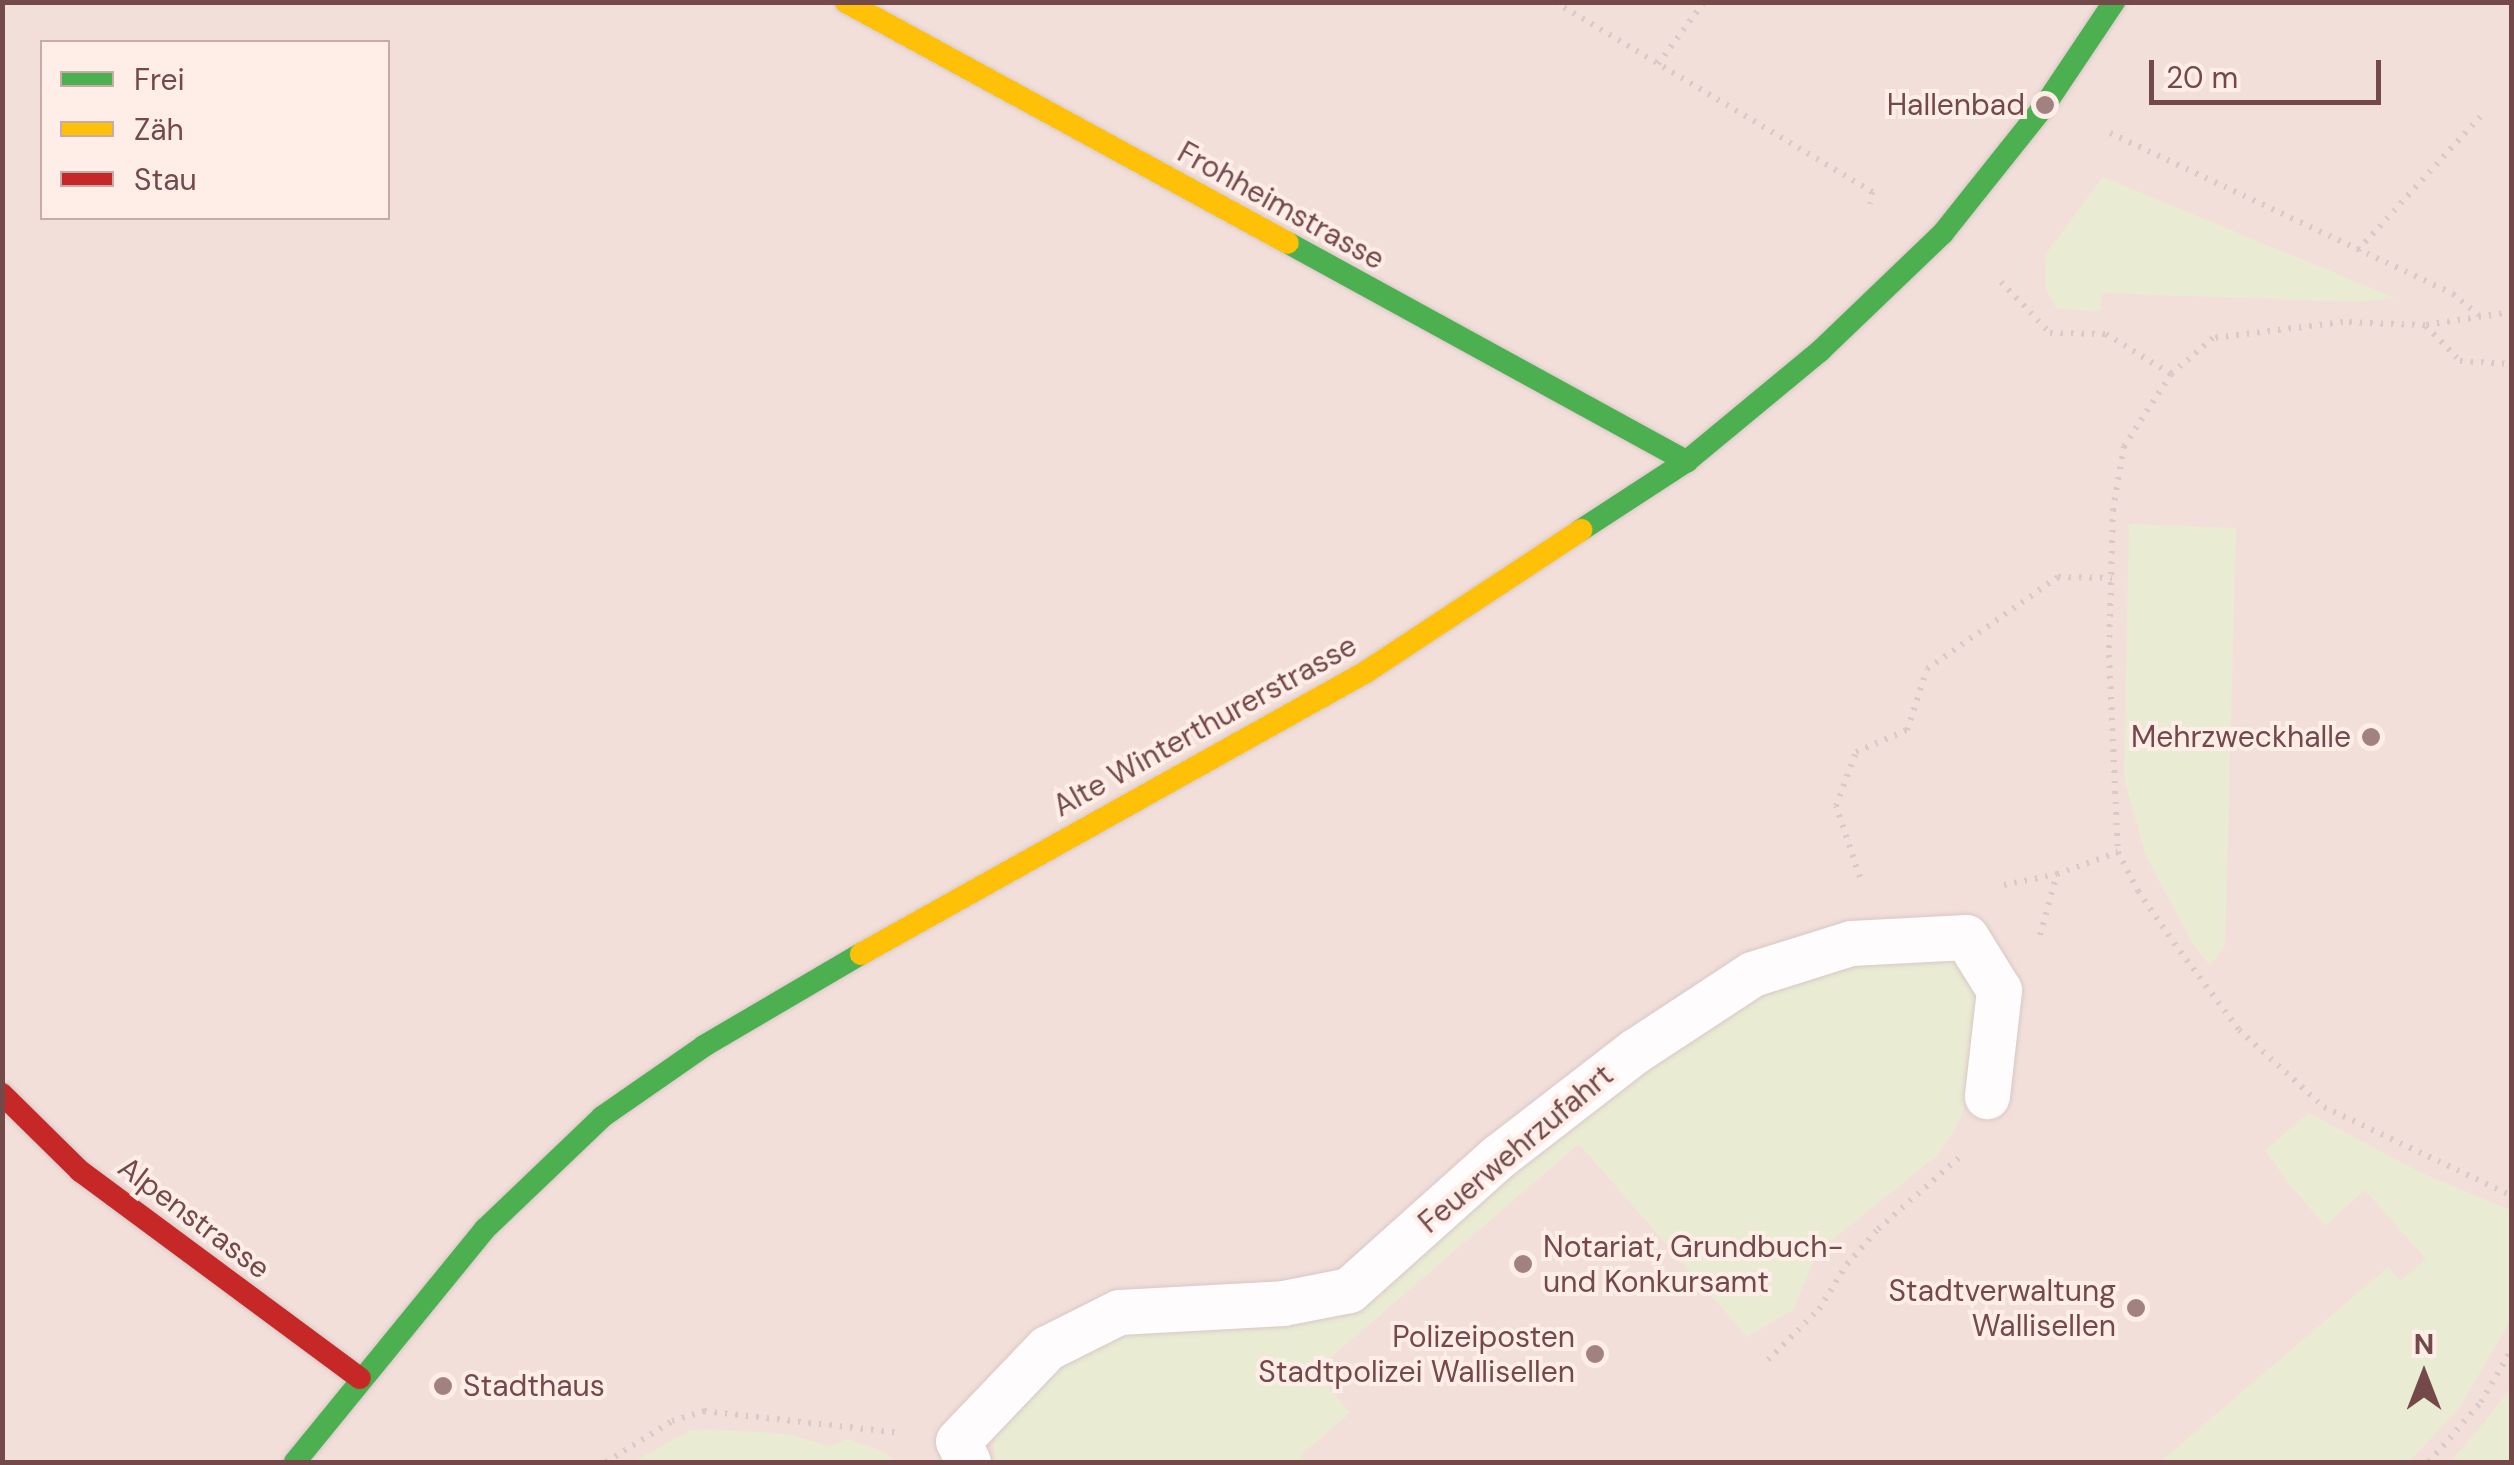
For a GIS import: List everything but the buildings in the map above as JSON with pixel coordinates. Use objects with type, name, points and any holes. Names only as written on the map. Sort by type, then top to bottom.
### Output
[{"type":"main road","name":"Frohheimstrasse","points":[[846,2],[1687,461]]},
{"type":"main road","name":"Alte Winterthurerstrasse","points":[[294,1462],[485,1229],[602,1117],[704,1046],[820,976],[1366,672],[1687,461],[1820,351],[1943,233],[2045,106],[2114,2]]},
{"type":"main road","name":"Alpenstrasse","points":[[2,1094],[80,1170],[360,1378]]},
{"type":"lane","name":"Feuerwehrzufahrt","points":[[968,1462],[958,1441],[1047,1348],[1118,1312],[1284,1303],[1350,1290],[1499,1156],[1635,1051],[1752,974],[1851,943],[1966,937],[1999,990],[1987,1096]]},
{"type":"path","points":[[1556,2],[1872,192]]},
{"type":"path","points":[[1658,64],[1704,2]]},
{"type":"path","points":[[2358,250],[2480,116]]},
{"type":"path","points":[[2100,126],[2453,294],[2480,316]]},
{"type":"path","points":[[2001,282],[2050,333],[2106,334],[2171,374]]},
{"type":"path","points":[[2512,312],[2425,325],[2343,322],[2212,338],[2171,374],[2124,446],[2113,510],[2108,655],[2118,852],[2138,891],[2239,1030],[2324,1107],[2512,1196]]},
{"type":"path","points":[[2425,325],[2460,361],[2512,364]]},
{"type":"path","points":[[1868,892],[1851,858],[1836,806],[1856,752],[1907,730],[1927,669],[2058,577],[2112,578]]},
{"type":"path","points":[[1985,888],[2058,874]]},
{"type":"path","points":[[2429,1462],[2482,1402],[2512,1350]]},
{"type":"path","points":[[606,1462],[672,1421],[704,1411],[898,1434],[912,1421]]},
{"type":"shaded area","points":[[3,3],[2511,3],[2511,1462],[3,1462]]},
{"type":"green space","points":[[2103,177],[2395,298],[2356,302],[2101,293],[2101,311],[2057,309],[2046,290],[2045,255]]},
{"type":"green space","points":[[2129,524],[2236,528],[2225,946],[2210,965],[2194,946],[2146,856],[2124,778]]},
{"type":"green space","points":[[1933,952],[1959,961],[1978,994],[1972,1093],[1955,1129],[1938,1155],[1817,1252],[1794,1309],[1747,1337],[1579,1144],[1315,1371],[1350,1413],[1301,1455],[1307,1462],[994,1462],[994,1442],[1004,1420],[1062,1361],[1129,1334],[1328,1315],[1711,1013],[1838,963]]},
{"type":"green space","points":[[2309,1113],[2421,1173],[2511,1210],[2511,1319],[2460,1407],[2409,1462],[2160,1462],[2388,1267],[2401,1281],[2426,1259],[2365,1190],[2325,1226],[2290,1185],[2265,1150]]},
{"type":"green space","points":[[2511,1388],[2511,1462],[2450,1462],[2486,1420]]},
{"type":"green space","points":[[691,1430],[788,1434],[829,1446],[848,1439],[884,1452],[897,1462],[633,1462]]},
{"type":"traffic: fast","points":[[1581,530],[1687,461],[1820,351],[1943,233],[2045,105],[2114,2]]},
{"type":"traffic: fast","points":[[1288,243],[1687,461]]},
{"type":"traffic: fast","points":[[295,1462],[485,1229],[602,1117],[704,1046],[861,954]]},
{"type":"traffic: slow","points":[[846,2],[1288,243]]},
{"type":"traffic: slow","points":[[861,954],[1366,672],[1581,530]]},
{"type":"traffic: jam","points":[[2,1094],[80,1171],[360,1378]]},
{"type":"place","name":"Hallenbad","points":[[2045,105]]},
{"type":"place","name":"Mehrzweckhalle","points":[[2371,737]]},
{"type":"place","name":"Notariat, Grundbuch- und Konkursamt","points":[[1523,1264]]},
{"type":"place","name":"Stadtverwaltung Wallisellen","points":[[2136,1308]]},
{"type":"place","name":"Polizeiposten Stadtpolizei Wallisellen","points":[[1595,1354]]},
{"type":"place","name":"Stadthaus","points":[[443,1386]]}]
